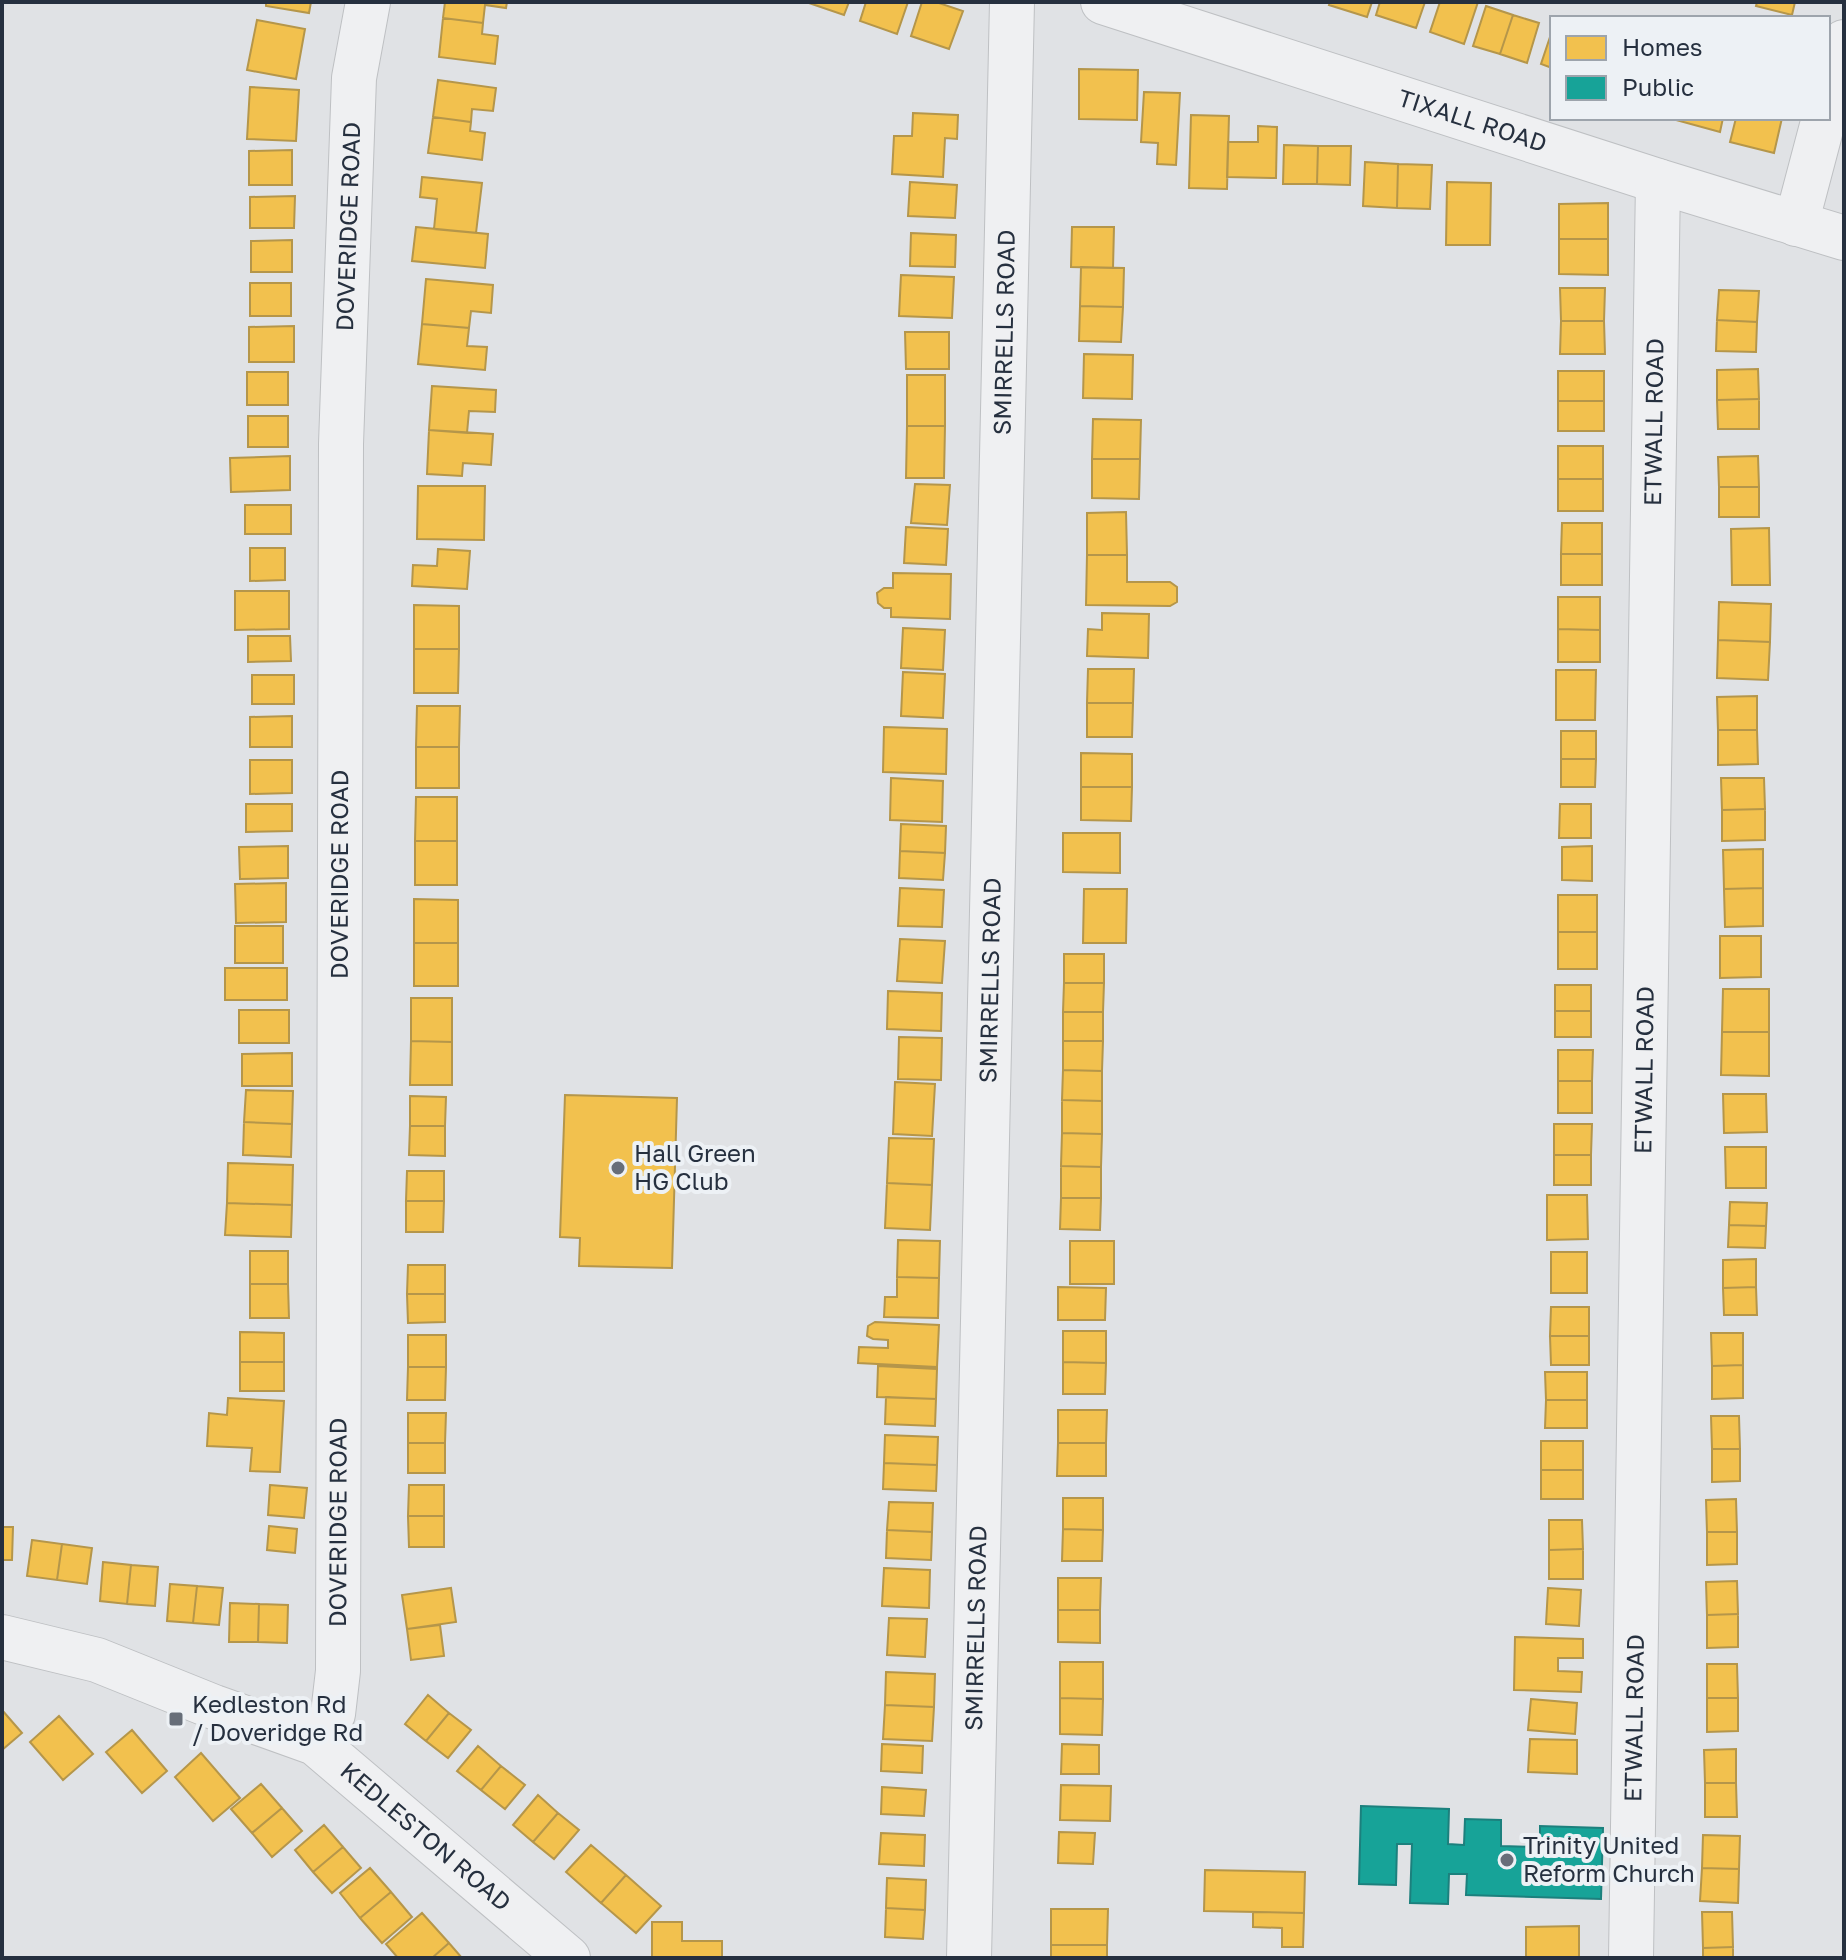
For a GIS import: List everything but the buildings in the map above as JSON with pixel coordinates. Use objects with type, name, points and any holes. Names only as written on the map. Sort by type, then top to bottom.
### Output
[{"type":"street","name":"DOVERIDGE ROAD","points":[[315,1743],[333,1714],[338,1671],[341,444],[354,78],[368,2]]},
{"type":"street","name":"SMIRRELLS ROAD","points":[[969,1958],[1012,2]]},
{"type":"street","name":"TIXALL ROAD","points":[[1103,2],[1844,238]]},
{"type":"street","points":[[1830,95],[1844,42]]},
{"type":"street","points":[[1796,224],[1823,120]]},
{"type":"street","name":"ETWALL ROAD","points":[[1631,1958],[1658,181]]},
{"type":"street","name":"KEDLESTON ROAD","points":[[2,1637],[97,1660],[315,1743],[561,1956]]},
{"type":"place","name":"Hall Green HG Club","points":[[618,1168]]},
{"type":"place","name":"Kedleston Rd / Doveridge Rd","points":[[176,1719]]},
{"type":"place","name":"Trinity United Reform Church","points":[[1507,1860]]}]
